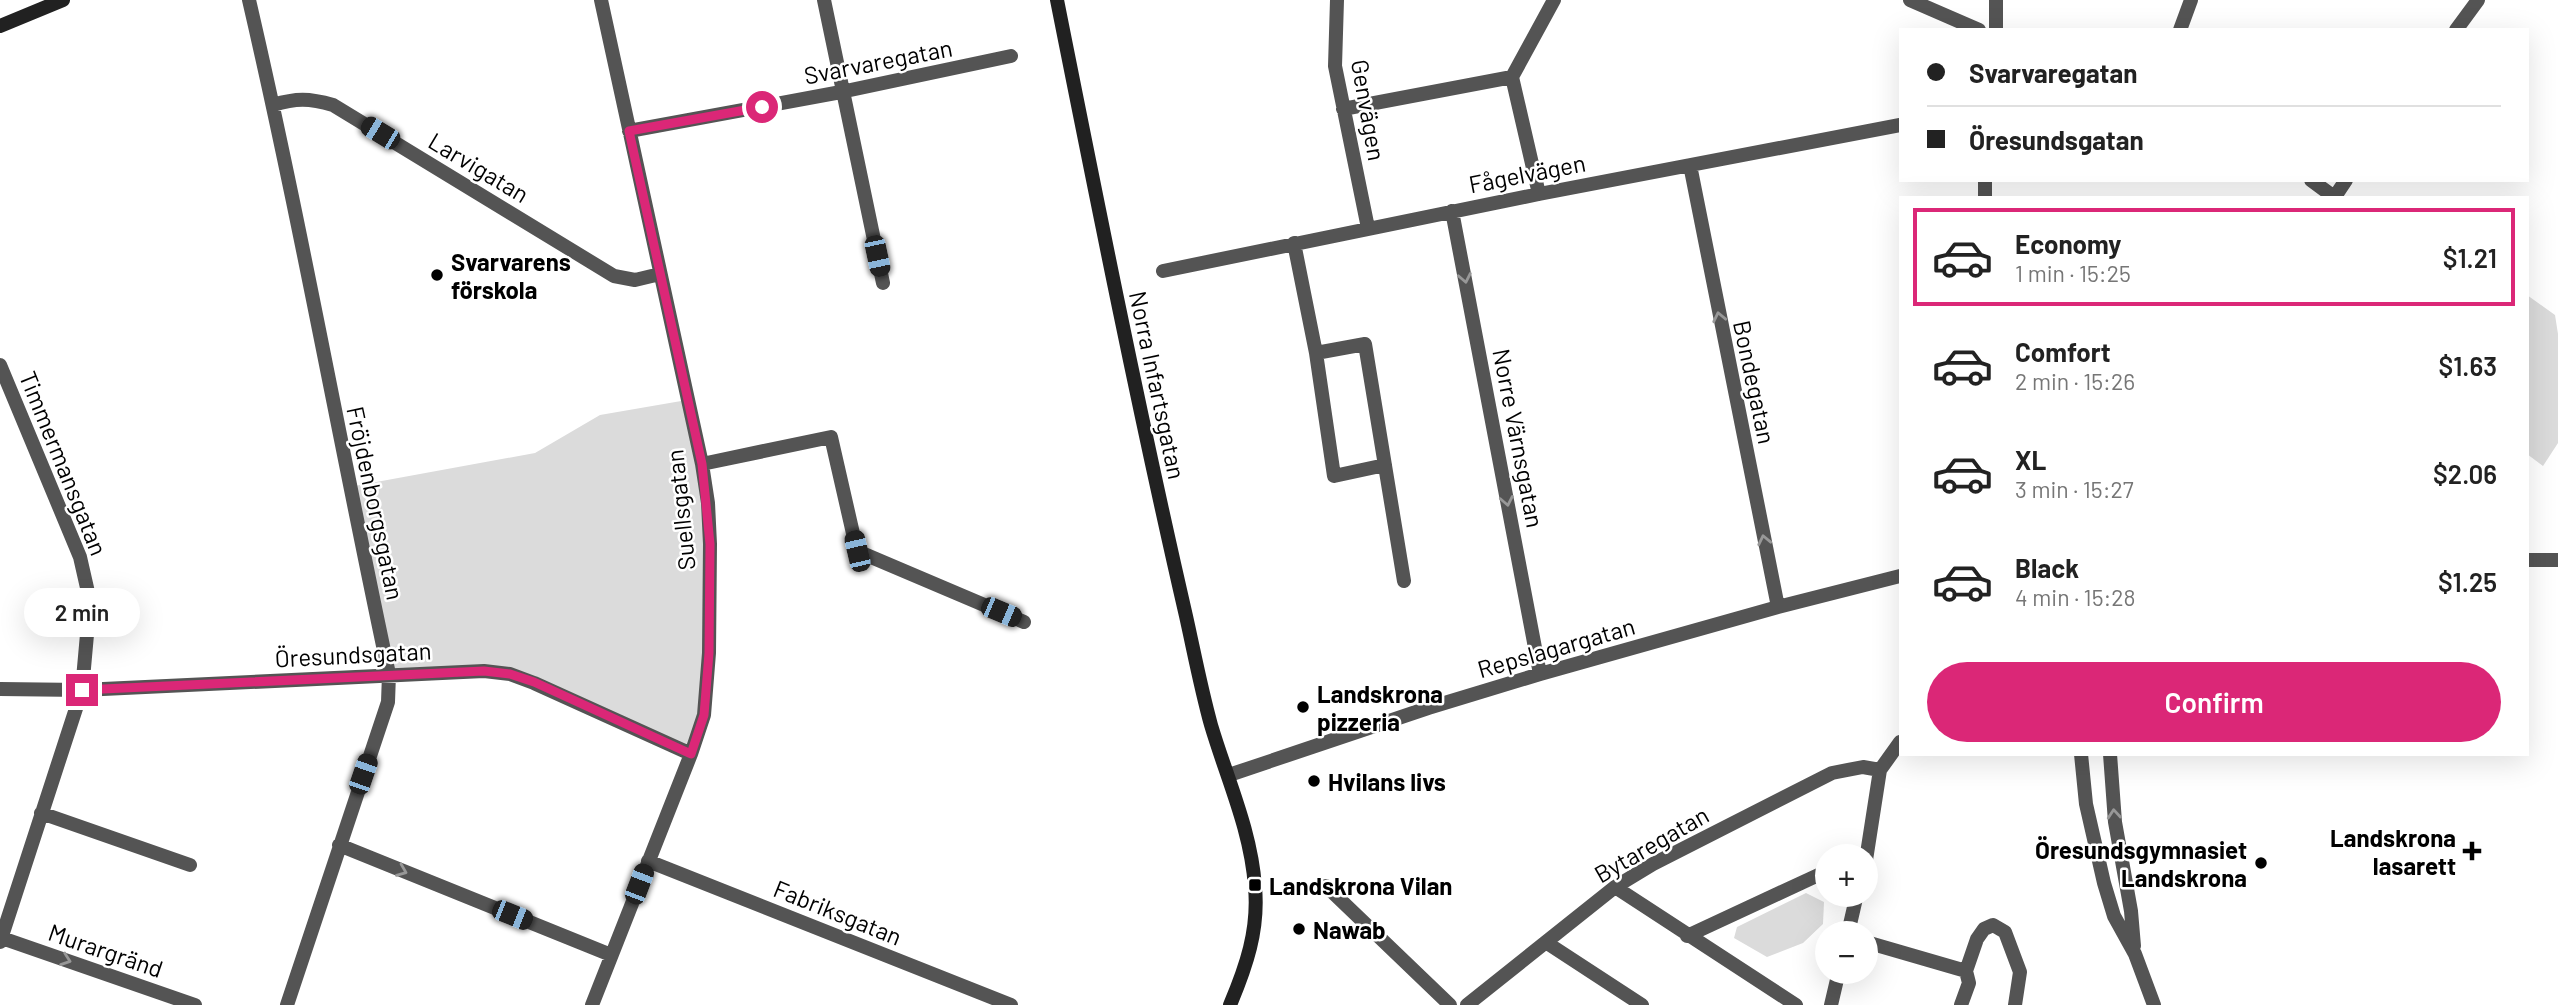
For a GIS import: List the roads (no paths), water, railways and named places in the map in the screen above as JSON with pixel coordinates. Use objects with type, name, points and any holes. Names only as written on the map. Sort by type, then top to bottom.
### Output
[{"type":"street","points":[[0,26],[63,0]]},
{"type":"street","name":"Fröjdenborgsgatan","points":[[248,0],[273,105],[389,674],[388,702],[287,1005]]},
{"type":"street","name":"Suellsgatan","points":[[592,1005],[704,715],[709,653],[710,544],[702,464],[601,0]]},
{"type":"street","points":[[824,0],[883,283]]},
{"type":"street","name":"Norra Infartsgatan","points":[[1057,0],[1150,458],[1212,726],[1250,847],[1256,905],[1249,960],[1230,1005]]},
{"type":"street","name":"Genvägen","points":[[1338,0],[1335,66],[1368,228]]},
{"type":"street","points":[[1539,194],[1513,77],[1554,0]]},
{"type":"street","points":[[1910,0],[1974,28]]},
{"type":"street","points":[[1996,0],[1996,28]]},
{"type":"street","points":[[2181,28],[2191,0]]},
{"type":"street","points":[[2457,28],[2477,0]]},
{"type":"street","name":"Svarvaregatan","points":[[629,131],[842,92],[1011,57]]},
{"type":"street","points":[[1343,110],[1513,77]]},
{"type":"street","name":"Larvigatan","points":[[273,105],[296,98],[333,105],[614,276],[635,280],[660,274]]},
{"type":"street","name":"Fågelvägen","points":[[1163,271],[1452,211],[1899,125]]},
{"type":"street","name":"Bondegatan","points":[[1690,165],[1778,607]]},
{"type":"street","points":[[2314,182],[2333,196]]},
{"type":"street","name":"Norre Värnsgatan","points":[[1452,211],[1539,674]]},
{"type":"street","points":[[1294,243],[1316,353],[1334,476],[1385,465]]},
{"type":"street","points":[[1316,353],[1365,344],[1404,581]]},
{"type":"street","name":"Timmermansgatan","points":[[0,365],[80,557],[90,601],[82,690],[1,940]]},
{"type":"street","points":[[702,464],[831,437],[857,551],[1024,622]]},
{"type":"street","points":[[2529,560],[2558,560]]},
{"type":"street","name":"Repslagargatan","points":[[1229,775],[1539,674],[1899,576]]},
{"type":"street","name":"Öresundsgatan","points":[[0,689],[82,690],[484,671],[510,674],[534,682],[691,754]]},
{"type":"street","points":[[1866,844],[1880,770],[1899,742]]},
{"type":"street","points":[[2081,756],[2088,816],[2104,883],[2114,916],[2135,954],[2154,1005]]},
{"type":"street","points":[[2110,756],[2115,822],[2131,911],[2135,954]]},
{"type":"street","name":"Bytaregatan","points":[[1467,1005],[1615,887],[1653,864],[1832,773],[1863,767],[1880,770]]},
{"type":"street","points":[[41,813],[190,865]]},
{"type":"street","points":[[339,845],[611,955]]},
{"type":"street","name":"Fabriksgatan","points":[[648,861],[1011,1005]]},
{"type":"street","points":[[1687,936],[1815,877]]},
{"type":"street","points":[[1326,886],[1450,1005]]},
{"type":"street","points":[[1615,887],[1796,1005]]},
{"type":"street","points":[[1961,1005],[1969,983],[1966,971],[1977,939],[1984,929],[1993,925],[2005,932],[2020,972],[2015,1005]]},
{"type":"street","name":"Murargränd","points":[[1,940],[195,1005]]},
{"type":"street","points":[[1547,943],[1642,1005]]},
{"type":"street","points":[[1878,945],[1966,971]]},
{"type":"street","points":[[1831,1005],[1836,984]]},
{"type":"place","name":"Svarvarens förskola","points":[[437,275]]},
{"type":"place","name":"Landskrona pizzeria","points":[[1303,707]]},
{"type":"place","name":"Hvilans livs","points":[[1314,781]]},
{"type":"place","name":"Landskrona lasarett","points":[[2472,851]]},
{"type":"place","name":"Öresundsgymnasiet Landskrona","points":[[2261,863]]},
{"type":"place","name":"Landskrona Vilan","points":[[1255,885]]},
{"type":"place","name":"Nawab","points":[[1299,929]]}]
